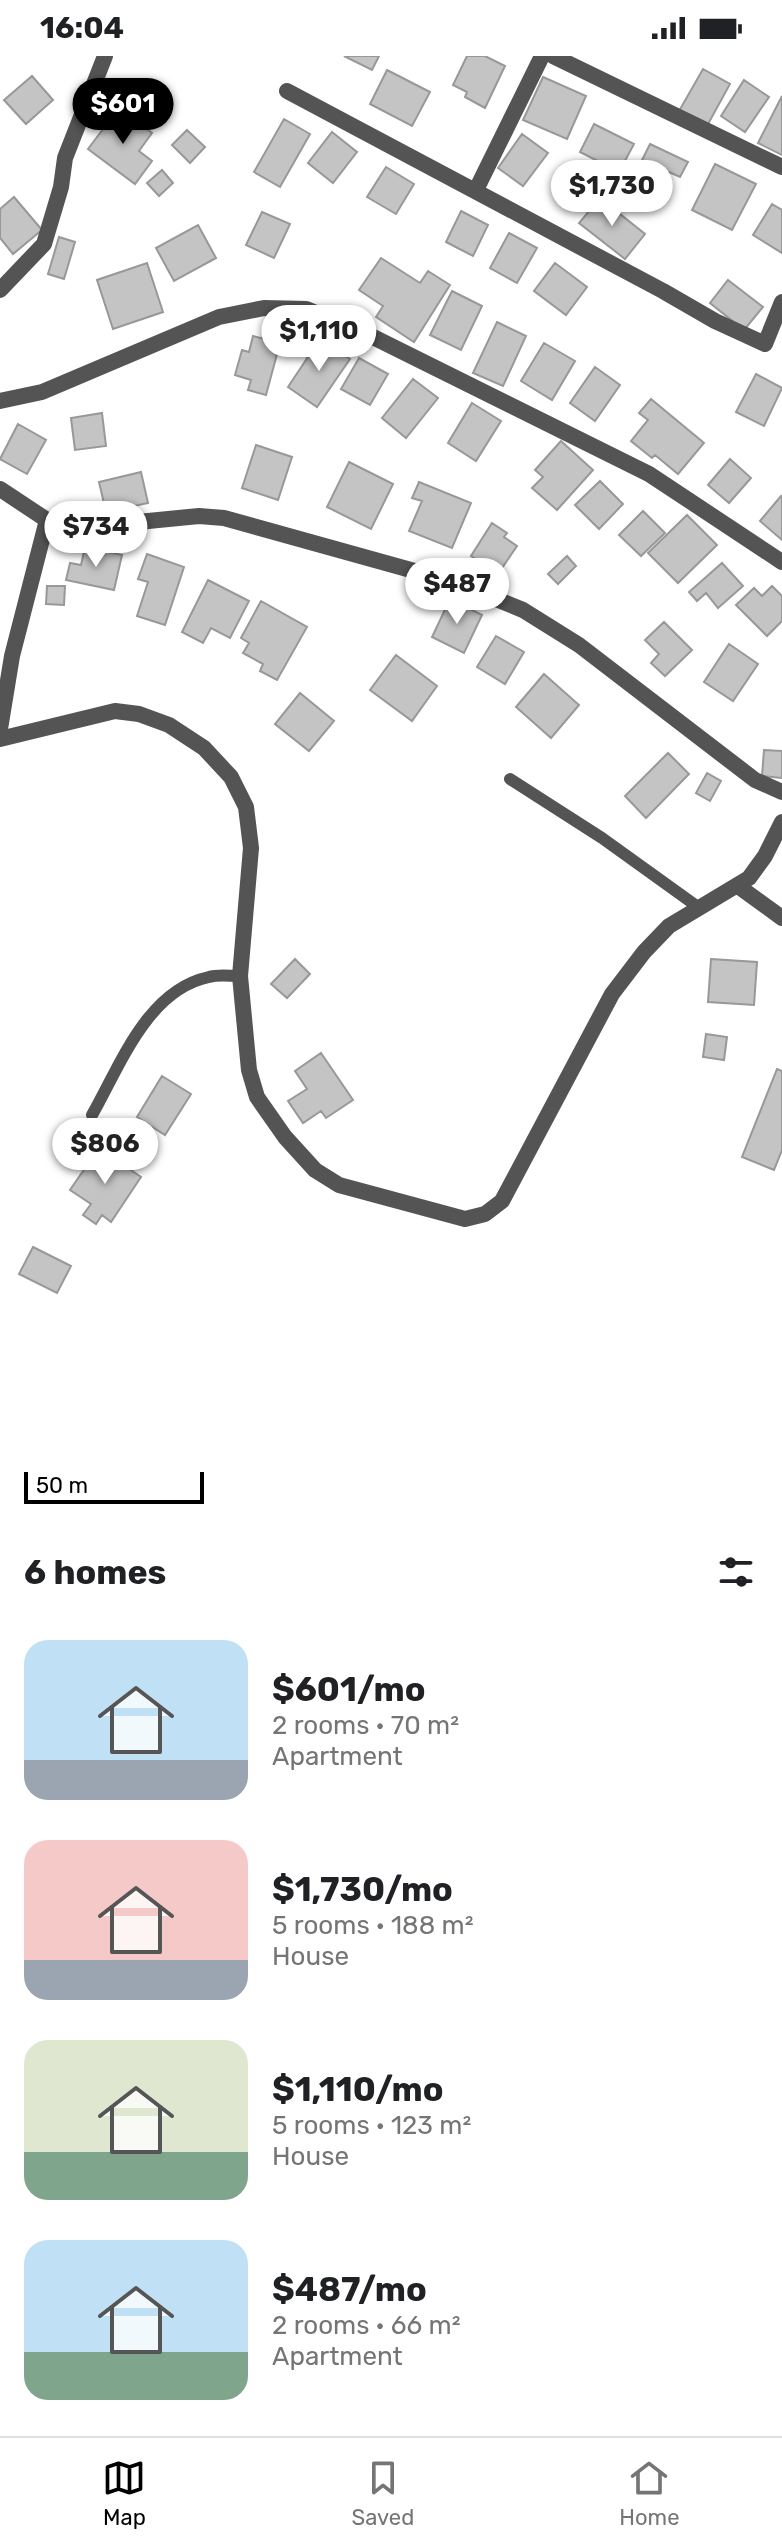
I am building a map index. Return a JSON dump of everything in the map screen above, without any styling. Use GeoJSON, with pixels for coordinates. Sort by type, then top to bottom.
{"type":"FeatureCollection","features":[{"type":"Feature","properties":{"kind":"street"},"geometry":{"type":"LineString","coordinates":[[0,290],[44,244],[61,187],[65,158],[105,56]]}},
{"type":"Feature","properties":{"kind":"street"},"geometry":{"type":"LineString","coordinates":[[476,190],[542,56]]}},
{"type":"Feature","properties":{"kind":"street"},"geometry":{"type":"LineString","coordinates":[[553,56],[782,167]]}},
{"type":"Feature","properties":{"kind":"street"},"geometry":{"type":"LineString","coordinates":[[287,91],[715,321],[765,344],[782,302]]}},
{"type":"Feature","properties":{"kind":"street"},"geometry":{"type":"LineString","coordinates":[[0,401],[42,392],[219,317],[264,308],[306,309],[367,334],[649,474],[782,562]]}},
{"type":"Feature","properties":{"kind":"street"},"geometry":{"type":"LineString","coordinates":[[0,489],[47,520],[77,528],[199,516],[224,518],[454,582],[523,610],[579,645],[755,780],[782,792]]}},
{"type":"Feature","properties":{"kind":"street"},"geometry":{"type":"LineString","coordinates":[[0,729],[12,656],[47,520]]}},
{"type":"Feature","properties":{"kind":"street"},"geometry":{"type":"LineString","coordinates":[[0,739],[115,711],[139,714],[169,725],[204,748],[231,777],[246,807],[251,848],[240,976],[249,1070],[257,1097],[315,1170],[339,1185],[465,1219],[485,1214],[502,1201],[612,994],[661,935],[698,907],[749,878],[765,856],[782,822]]}},
{"type":"Feature","properties":{"kind":"street"},"geometry":{"type":"LineString","coordinates":[[738,886],[782,918]]}},
{"type":"Feature","properties":{"kind":"lane"},"geometry":{"type":"LineString","coordinates":[[510,779],[602,838],[698,907]]}},
{"type":"Feature","properties":{"kind":"lane"},"geometry":{"type":"LineString","coordinates":[[92,1115],[153,1011],[178,989],[209,977],[240,976]]}},
{"type":"Feature","properties":{"kind":"building"},"geometry":{"type":"Polygon","coordinates":[[[344,56],[379,56],[372,70],[344,56]]]}},
{"type":"Feature","properties":{"kind":"building"},"geometry":{"type":"Polygon","coordinates":[[[467,56],[485,56],[505,66],[485,108],[465,97],[467,92],[453,85],[467,56]]]}},
{"type":"Feature","properties":{"kind":"building"},"geometry":{"type":"Polygon","coordinates":[[[703,69],[730,84],[707,126],[679,111],[703,69]]]}},
{"type":"Feature","properties":{"kind":"building"},"geometry":{"type":"Polygon","coordinates":[[[387,70],[430,92],[412,126],[370,104],[387,70]]]}},
{"type":"Feature","properties":{"kind":"building"},"geometry":{"type":"Polygon","coordinates":[[[32,76],[53,100],[26,124],[4,100],[32,76]]]}},
{"type":"Feature","properties":{"kind":"building"},"geometry":{"type":"Polygon","coordinates":[[[543,77],[586,96],[567,139],[523,120],[543,77]]]}},
{"type":"Feature","properties":{"kind":"building"},"geometry":{"type":"Polygon","coordinates":[[[744,80],[769,97],[745,132],[721,116],[744,80]]]}},
{"type":"Feature","properties":{"kind":"building"},"geometry":{"type":"Polygon","coordinates":[[[782,96],[782,155],[758,143],[782,96]]]}},
{"type":"Feature","properties":{"kind":"building"},"geometry":{"type":"Polygon","coordinates":[[[119,108],[152,133],[139,151],[152,161],[135,184],[88,149],[119,108]]]}},
{"type":"Feature","properties":{"kind":"building"},"geometry":{"type":"Polygon","coordinates":[[[284,119],[310,134],[280,187],[254,172],[284,119]]]}},
{"type":"Feature","properties":{"kind":"building"},"geometry":{"type":"Polygon","coordinates":[[[594,124],[634,144],[619,172],[580,152],[594,124]]]}},
{"type":"Feature","properties":{"kind":"building"},"geometry":{"type":"Polygon","coordinates":[[[187,130],[205,147],[190,163],[172,145],[187,130]]]}},
{"type":"Feature","properties":{"kind":"building"},"geometry":{"type":"Polygon","coordinates":[[[332,132],[357,152],[333,183],[308,163],[332,132]]]}},
{"type":"Feature","properties":{"kind":"building"},"geometry":{"type":"Polygon","coordinates":[[[522,134],[548,153],[523,186],[498,168],[522,134]]]}},
{"type":"Feature","properties":{"kind":"building"},"geometry":{"type":"Polygon","coordinates":[[[650,144],[688,162],[680,177],[669,172],[663,185],[636,172],[650,144]]]}},
{"type":"Feature","properties":{"kind":"building"},"geometry":{"type":"Polygon","coordinates":[[[715,164],[756,184],[732,230],[692,210],[715,164]]]}},
{"type":"Feature","properties":{"kind":"building"},"geometry":{"type":"Polygon","coordinates":[[[386,167],[414,184],[396,214],[367,197],[386,167]]]}},
{"type":"Feature","properties":{"kind":"building"},"geometry":{"type":"Polygon","coordinates":[[[162,170],[173,183],[159,196],[147,183],[162,170]]]}},
{"type":"Feature","properties":{"kind":"building"},"geometry":{"type":"Polygon","coordinates":[[[14,197],[42,230],[13,254],[0,238],[0,209],[14,197]]]}},
{"type":"Feature","properties":{"kind":"building"},"geometry":{"type":"Polygon","coordinates":[[[600,198],[645,234],[625,259],[579,223],[600,198]]]}},
{"type":"Feature","properties":{"kind":"building"},"geometry":{"type":"Polygon","coordinates":[[[772,204],[782,210],[782,253],[753,235],[772,204]]]}},
{"type":"Feature","properties":{"kind":"building"},"geometry":{"type":"Polygon","coordinates":[[[461,211],[488,225],[473,256],[446,242],[461,211]]]}},
{"type":"Feature","properties":{"kind":"building"},"geometry":{"type":"Polygon","coordinates":[[[262,212],[290,224],[274,258],[246,245],[262,212]]]}},
{"type":"Feature","properties":{"kind":"building"},"geometry":{"type":"Polygon","coordinates":[[[198,225],[216,258],[174,281],[156,248],[198,225]]]}},
{"type":"Feature","properties":{"kind":"building"},"geometry":{"type":"Polygon","coordinates":[[[509,233],[537,248],[517,283],[490,268],[509,233]]]}},
{"type":"Feature","properties":{"kind":"building"},"geometry":{"type":"Polygon","coordinates":[[[59,237],[75,242],[64,279],[48,274],[59,237]]]}},
{"type":"Feature","properties":{"kind":"building"},"geometry":{"type":"Polygon","coordinates":[[[381,258],[420,283],[428,271],[450,285],[414,342],[376,317],[383,306],[359,290],[381,258]]]}},
{"type":"Feature","properties":{"kind":"building"},"geometry":{"type":"Polygon","coordinates":[[[147,263],[163,312],[113,329],[97,280],[147,263]]]}},
{"type":"Feature","properties":{"kind":"building"},"geometry":{"type":"Polygon","coordinates":[[[555,263],[587,287],[566,315],[534,291],[555,263]]]}},
{"type":"Feature","properties":{"kind":"building"},"geometry":{"type":"Polygon","coordinates":[[[728,280],[763,307],[744,330],[710,303],[728,280]]]}},
{"type":"Feature","properties":{"kind":"building"},"geometry":{"type":"Polygon","coordinates":[[[452,291],[482,306],[461,350],[430,335],[452,291]]]}},
{"type":"Feature","properties":{"kind":"building"},"geometry":{"type":"Polygon","coordinates":[[[497,322],[526,336],[503,386],[473,373],[497,322]]]}},
{"type":"Feature","properties":{"kind":"building"},"geometry":{"type":"Polygon","coordinates":[[[253,336],[280,343],[266,395],[248,390],[251,380],[235,375],[242,350],[249,352],[253,336]]]}},
{"type":"Feature","properties":{"kind":"building"},"geometry":{"type":"Polygon","coordinates":[[[320,339],[350,359],[317,407],[288,387],[320,339]]]}},
{"type":"Feature","properties":{"kind":"building"},"geometry":{"type":"Polygon","coordinates":[[[544,343],[575,361],[552,400],[521,381],[544,343]]]}},
{"type":"Feature","properties":{"kind":"building"},"geometry":{"type":"Polygon","coordinates":[[[359,358],[388,374],[370,405],[341,389],[359,358]]]}},
{"type":"Feature","properties":{"kind":"building"},"geometry":{"type":"Polygon","coordinates":[[[595,367],[620,385],[595,421],[570,403],[595,367]]]}},
{"type":"Feature","properties":{"kind":"building"},"geometry":{"type":"Polygon","coordinates":[[[756,374],[782,388],[764,426],[736,412],[756,374]]]}},
{"type":"Feature","properties":{"kind":"building"},"geometry":{"type":"Polygon","coordinates":[[[413,379],[438,398],[406,438],[382,418],[413,379]]]}},
{"type":"Feature","properties":{"kind":"building"},"geometry":{"type":"Polygon","coordinates":[[[651,399],[704,443],[678,474],[631,441],[648,420],[639,413],[651,399]]]}},
{"type":"Feature","properties":{"kind":"building"},"geometry":{"type":"Polygon","coordinates":[[[472,403],[501,421],[476,461],[448,443],[472,403]]]}},
{"type":"Feature","properties":{"kind":"building"},"geometry":{"type":"Polygon","coordinates":[[[102,413],[106,446],[75,450],[71,418],[102,413]]]}},
{"type":"Feature","properties":{"kind":"building"},"geometry":{"type":"Polygon","coordinates":[[[18,424],[46,440],[27,474],[0,459],[18,424]]]}},
{"type":"Feature","properties":{"kind":"building"},"geometry":{"type":"Polygon","coordinates":[[[561,441],[593,470],[557,510],[532,488],[543,477],[535,470],[561,441]]]}},
{"type":"Feature","properties":{"kind":"building"},"geometry":{"type":"Polygon","coordinates":[[[256,445],[292,457],[278,500],[242,488],[256,445]]]}},
{"type":"Feature","properties":{"kind":"building"},"geometry":{"type":"Polygon","coordinates":[[[730,459],[751,478],[729,503],[708,485],[730,459]]]}},
{"type":"Feature","properties":{"kind":"building"},"geometry":{"type":"Polygon","coordinates":[[[349,462],[393,484],[371,529],[327,507],[349,462]]]}},
{"type":"Feature","properties":{"kind":"building"},"geometry":{"type":"Polygon","coordinates":[[[141,472],[148,503],[106,512],[99,482],[141,472]]]}},
{"type":"Feature","properties":{"kind":"building"},"geometry":{"type":"Polygon","coordinates":[[[600,481],[623,504],[599,529],[575,505],[600,481]]]}},
{"type":"Feature","properties":{"kind":"building"},"geometry":{"type":"Polygon","coordinates":[[[419,482],[471,503],[452,548],[409,531],[422,501],[412,498],[419,482]]]}},
{"type":"Feature","properties":{"kind":"building"},"geometry":{"type":"Polygon","coordinates":[[[782,497],[782,540],[760,521],[782,497]]]}},
{"type":"Feature","properties":{"kind":"building"},"geometry":{"type":"Polygon","coordinates":[[[643,511],[665,533],[641,556],[619,535],[643,511]]]}},
{"type":"Feature","properties":{"kind":"building"},"geometry":{"type":"Polygon","coordinates":[[[687,515],[717,545],[678,583],[648,553],[687,515]]]}},
{"type":"Feature","properties":{"kind":"building"},"geometry":{"type":"Polygon","coordinates":[[[492,523],[507,533],[504,537],[517,546],[498,574],[471,556],[492,523]]]}},
{"type":"Feature","properties":{"kind":"building"},"geometry":{"type":"Polygon","coordinates":[[[85,547],[122,555],[114,590],[66,580],[70,563],[81,565],[85,547]]]}},
{"type":"Feature","properties":{"kind":"building"},"geometry":{"type":"Polygon","coordinates":[[[147,554],[184,567],[165,625],[137,616],[148,582],[138,579],[147,554]]]}},
{"type":"Feature","properties":{"kind":"building"},"geometry":{"type":"Polygon","coordinates":[[[567,556],[576,566],[558,584],[548,574],[567,556]]]}},
{"type":"Feature","properties":{"kind":"building"},"geometry":{"type":"Polygon","coordinates":[[[722,563],[743,586],[718,608],[706,593],[697,601],[689,592],[722,563]]]}},
{"type":"Feature","properties":{"kind":"building"},"geometry":{"type":"Polygon","coordinates":[[[208,580],[249,601],[230,638],[211,628],[203,643],[182,632],[208,580]]]}},
{"type":"Feature","properties":{"kind":"building"},"geometry":{"type":"Polygon","coordinates":[[[47,586],[65,586],[64,605],[46,604],[47,586]]]}},
{"type":"Feature","properties":{"kind":"building"},"geometry":{"type":"Polygon","coordinates":[[[772,586],[782,596],[782,621],[767,636],[736,605],[754,588],[762,596],[772,586]]]}},
{"type":"Feature","properties":{"kind":"building"},"geometry":{"type":"Polygon","coordinates":[[[450,599],[482,615],[464,653],[432,637],[450,599]]]}},
{"type":"Feature","properties":{"kind":"building"},"geometry":{"type":"Polygon","coordinates":[[[261,601],[307,627],[277,680],[260,671],[263,664],[243,653],[249,643],[241,638],[261,601]]]}},
{"type":"Feature","properties":{"kind":"building"},"geometry":{"type":"Polygon","coordinates":[[[664,622],[692,650],[665,676],[651,663],[659,654],[645,640],[664,622]]]}},
{"type":"Feature","properties":{"kind":"building"},"geometry":{"type":"Polygon","coordinates":[[[496,636],[524,652],[505,684],[477,667],[496,636]]]}},
{"type":"Feature","properties":{"kind":"building"},"geometry":{"type":"Polygon","coordinates":[[[729,644],[758,664],[733,701],[704,682],[729,644]]]}},
{"type":"Feature","properties":{"kind":"building"},"geometry":{"type":"Polygon","coordinates":[[[396,655],[437,686],[412,721],[370,690],[396,655]]]}},
{"type":"Feature","properties":{"kind":"building"},"geometry":{"type":"Polygon","coordinates":[[[544,674],[579,705],[551,738],[516,707],[544,674]]]}},
{"type":"Feature","properties":{"kind":"building"},"geometry":{"type":"Polygon","coordinates":[[[300,693],[334,721],[309,751],[275,724],[300,693]]]}},
{"type":"Feature","properties":{"kind":"building"},"geometry":{"type":"Polygon","coordinates":[[[764,750],[782,751],[782,778],[762,776],[764,750]]]}},
{"type":"Feature","properties":{"kind":"building"},"geometry":{"type":"Polygon","coordinates":[[[668,753],[689,774],[646,818],[625,796],[668,753]]]}},
{"type":"Feature","properties":{"kind":"building"},"geometry":{"type":"Polygon","coordinates":[[[707,773],[721,781],[710,801],[696,793],[707,773]]]}},
{"type":"Feature","properties":{"kind":"building"},"geometry":{"type":"Polygon","coordinates":[[[295,959],[310,974],[287,998],[271,984],[295,959]]]}},
{"type":"Feature","properties":{"kind":"building"},"geometry":{"type":"Polygon","coordinates":[[[711,959],[757,962],[754,1005],[708,1002],[711,959]]]}},
{"type":"Feature","properties":{"kind":"building"},"geometry":{"type":"Polygon","coordinates":[[[706,1034],[727,1037],[724,1060],[703,1057],[706,1034]]]}},
{"type":"Feature","properties":{"kind":"building"},"geometry":{"type":"Polygon","coordinates":[[[321,1053],[353,1100],[326,1118],[321,1111],[303,1123],[288,1101],[307,1089],[295,1071],[321,1053]]]}},
{"type":"Feature","properties":{"kind":"building"},"geometry":{"type":"Polygon","coordinates":[[[777,1069],[782,1071],[782,1150],[774,1170],[742,1157],[777,1069]]]}},
{"type":"Feature","properties":{"kind":"building"},"geometry":{"type":"Polygon","coordinates":[[[162,1076],[191,1094],[165,1135],[137,1117],[162,1076]]]}},
{"type":"Feature","properties":{"kind":"building"},"geometry":{"type":"Polygon","coordinates":[[[99,1148],[141,1177],[111,1222],[102,1215],[96,1224],[83,1215],[91,1204],[70,1190],[99,1148]]]}},
{"type":"Feature","properties":{"kind":"building"},"geometry":{"type":"Polygon","coordinates":[[[33,1247],[71,1266],[57,1293],[19,1274],[33,1247]]]}}]}
